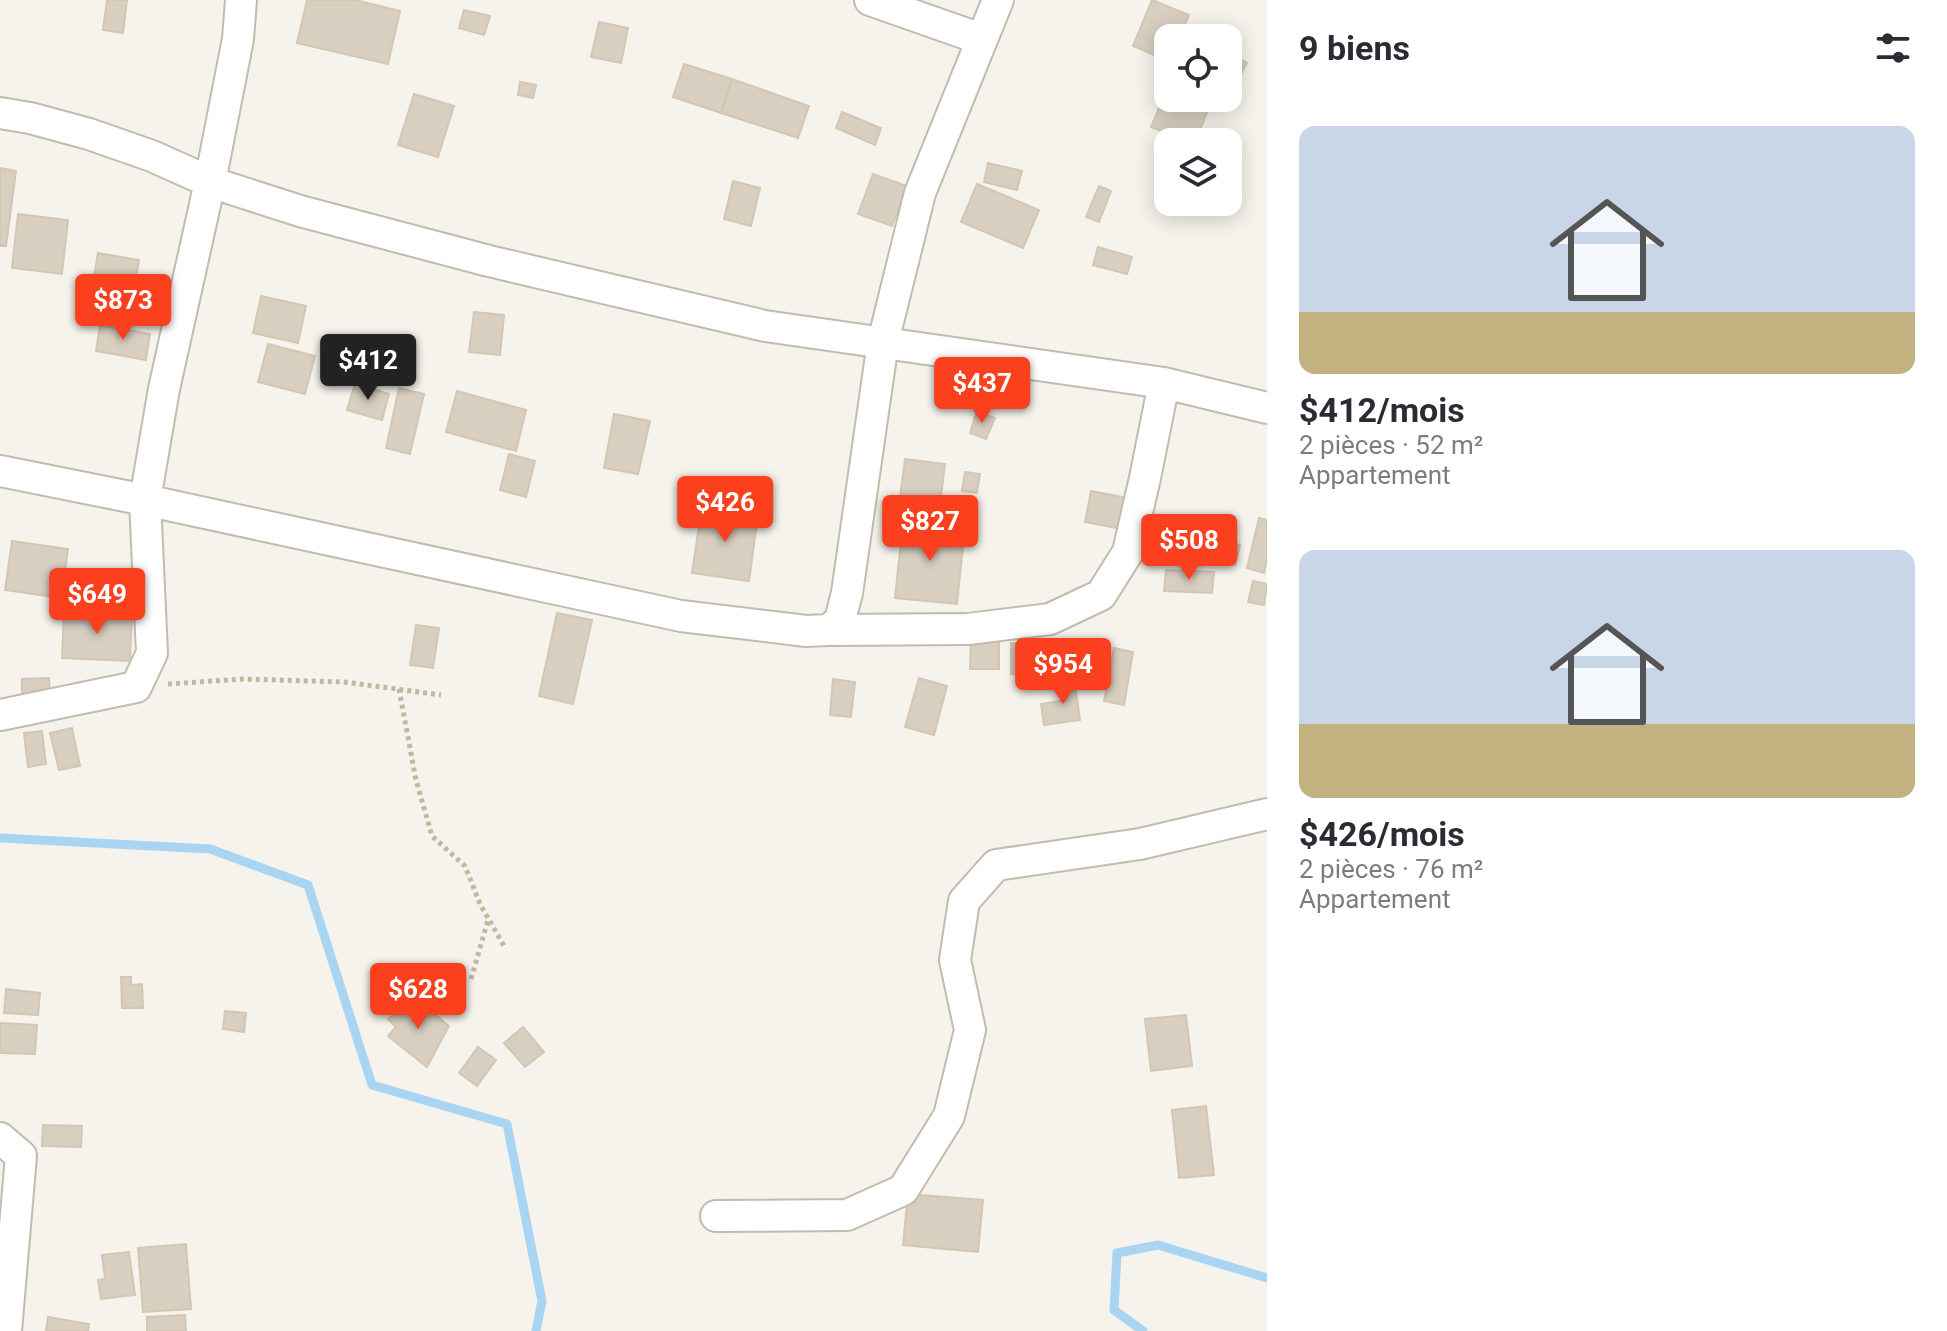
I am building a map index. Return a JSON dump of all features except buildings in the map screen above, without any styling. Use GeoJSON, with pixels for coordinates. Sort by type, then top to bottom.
{"type":"FeatureCollection","features":[{"type":"Feature","properties":{"kind":"street"},"geometry":{"type":"LineString","coordinates":[[0,715],[136,687],[152,653],[145,500],[164,389],[238,39],[241,0]]}},
{"type":"Feature","properties":{"kind":"street"},"geometry":{"type":"LineString","coordinates":[[870,0],[981,39]]}},
{"type":"Feature","properties":{"kind":"street"},"geometry":{"type":"LineString","coordinates":[[829,630],[840,620],[847,593],[883,342],[920,193],[998,0]]}},
{"type":"Feature","properties":{"kind":"street"},"geometry":{"type":"LineString","coordinates":[[0,113],[89,134],[152,156],[210,182],[300,211],[489,261],[765,326],[1164,383],[1267,408]]}},
{"type":"Feature","properties":{"kind":"street"},"geometry":{"type":"LineString","coordinates":[[0,471],[681,616],[806,631],[968,629],[1050,619],[1101,595],[1128,552],[1164,383]]}},
{"type":"Feature","properties":{"kind":"street"},"geometry":{"type":"LineString","coordinates":[[716,1216],[847,1215],[903,1190],[949,1116],[970,1030],[955,960],[964,901],[996,865],[1140,844],[1267,814]]}},
{"type":"Feature","properties":{"kind":"street"},"geometry":{"type":"LineString","coordinates":[[0,1138],[21,1156],[6,1331]]}},
{"type":"Feature","properties":{"kind":"path"},"geometry":{"type":"LineString","coordinates":[[136,687],[243,679],[344,682],[441,695]]}},
{"type":"Feature","properties":{"kind":"path"},"geometry":{"type":"LineString","coordinates":[[399,689],[416,780],[432,836],[465,866],[480,904],[504,946]]}},
{"type":"Feature","properties":{"kind":"path"},"geometry":{"type":"LineString","coordinates":[[471,979],[489,919]]}},
{"type":"Feature","properties":{"kind":"waterway"},"geometry":{"type":"LineString","coordinates":[[0,838],[210,849],[308,885],[372,1085],[507,1124],[542,1301],[536,1331]]}},
{"type":"Feature","properties":{"kind":"waterway"},"geometry":{"type":"LineString","coordinates":[[1143,1331],[1114,1310],[1117,1253],[1158,1245],[1267,1278]]}}]}
